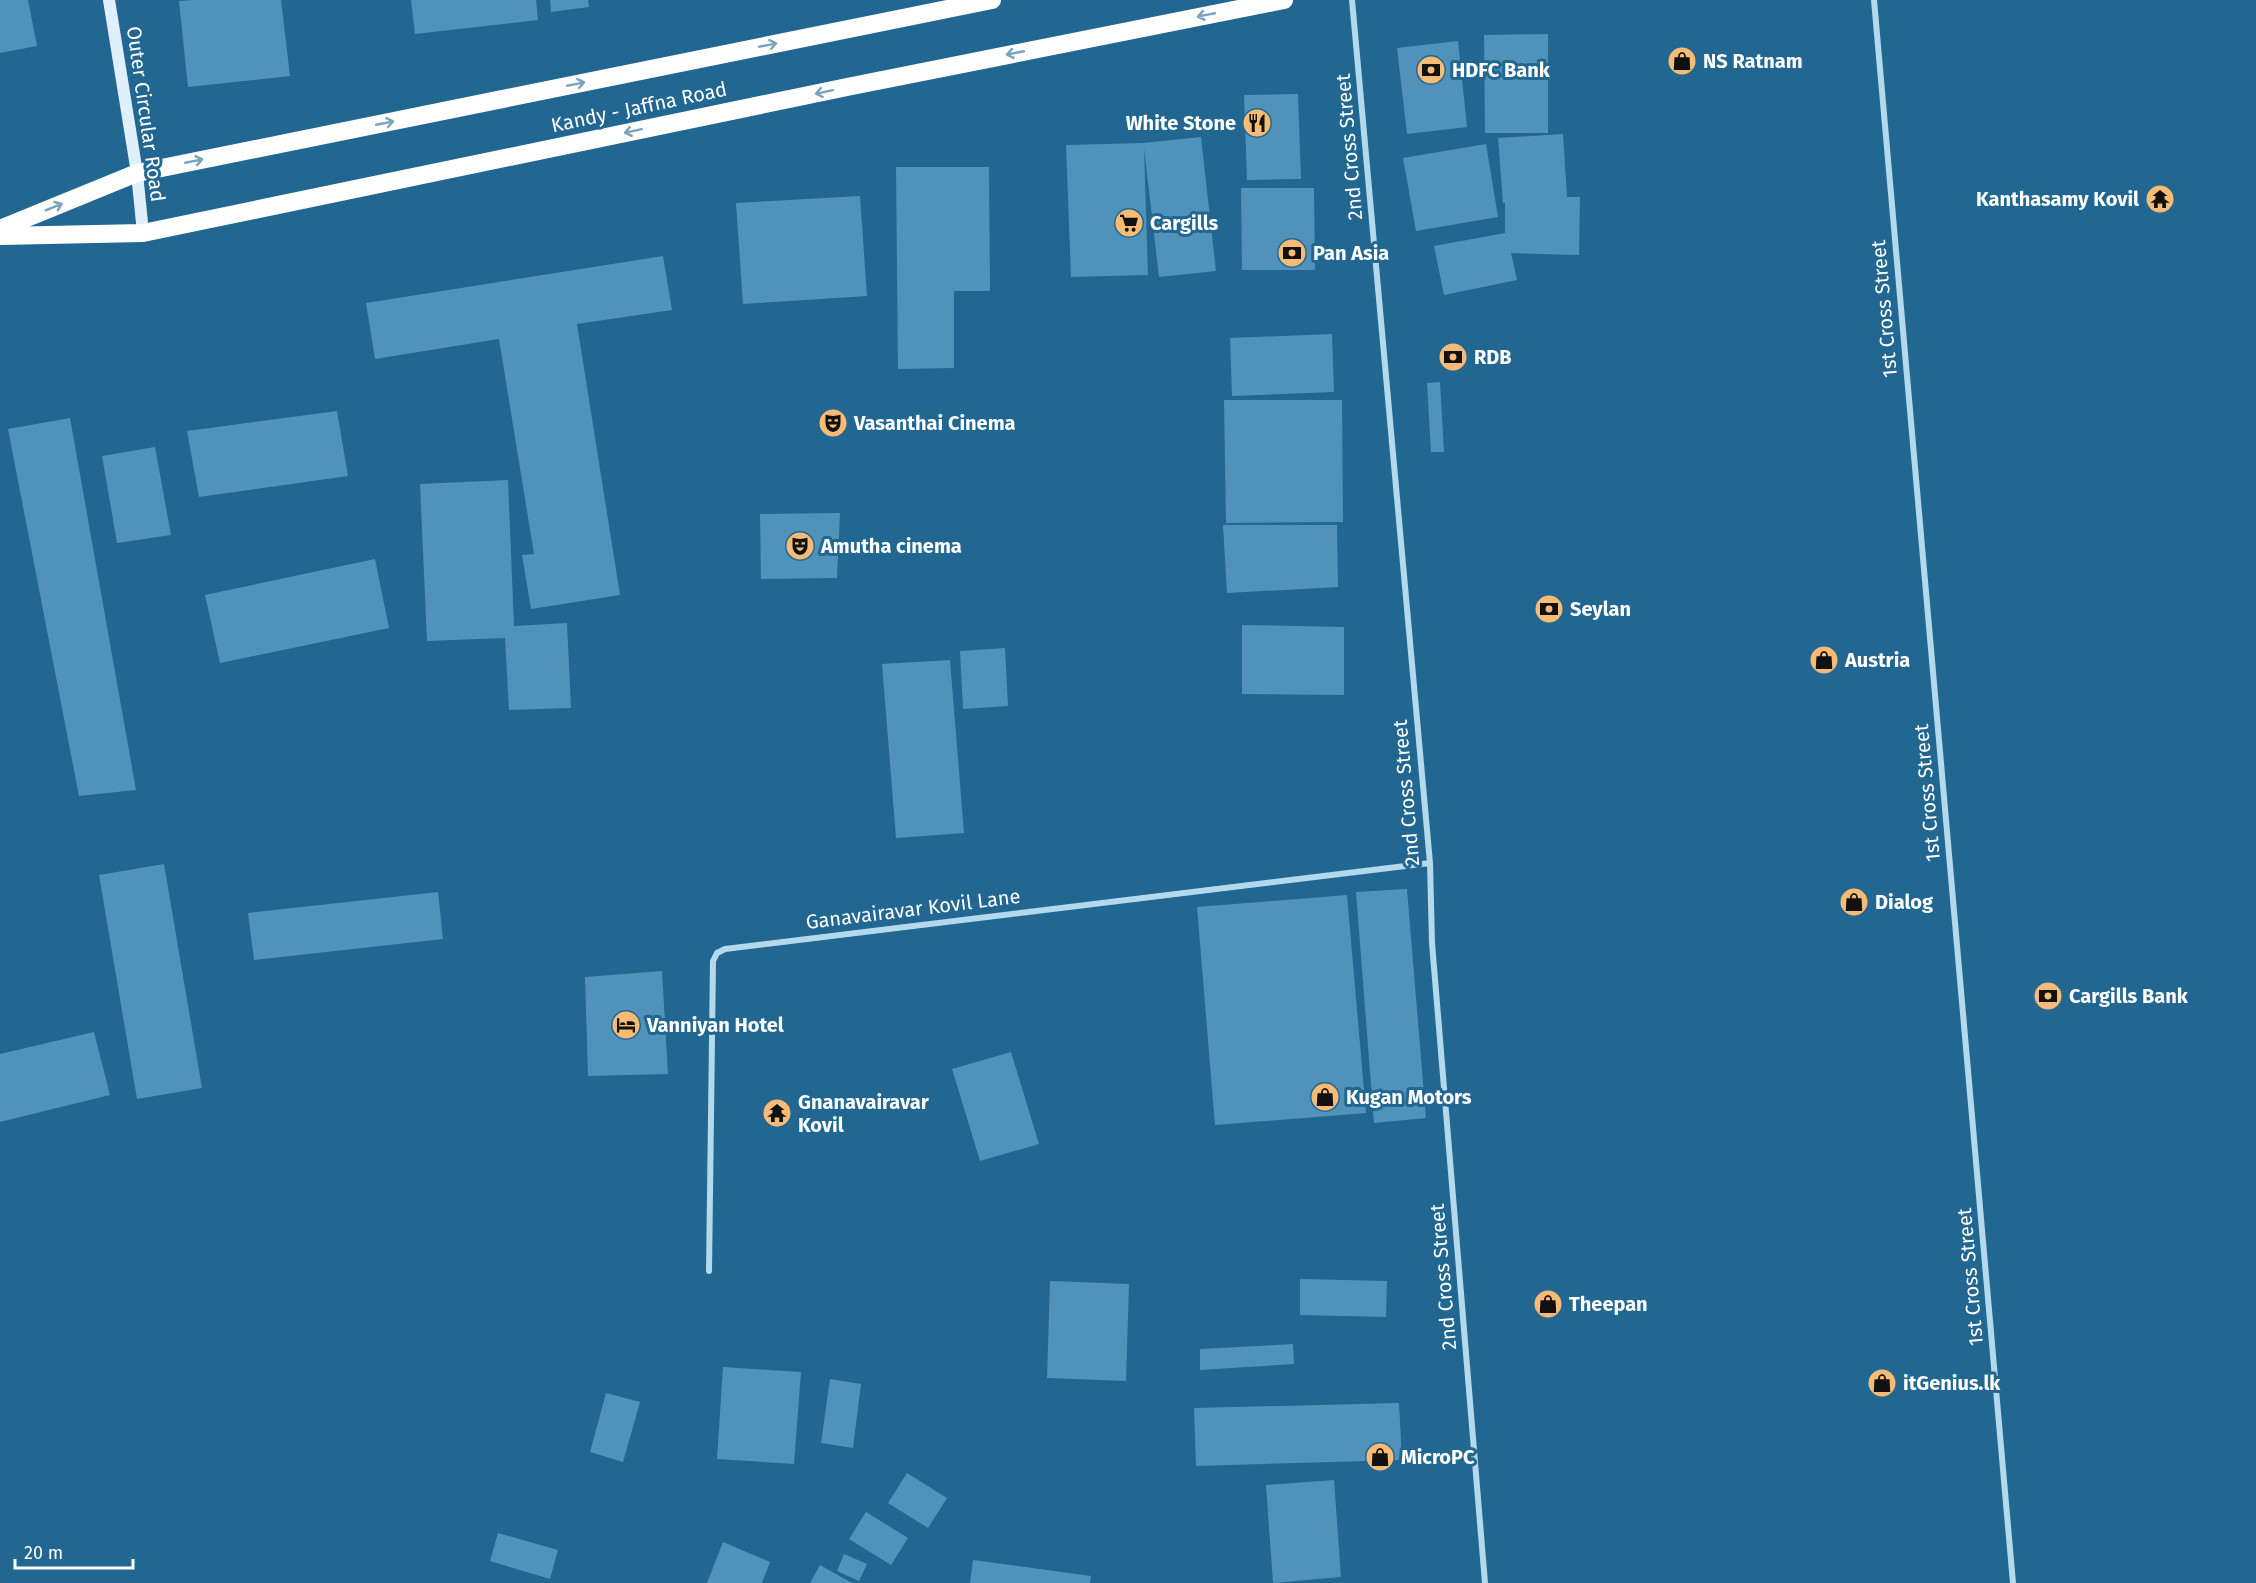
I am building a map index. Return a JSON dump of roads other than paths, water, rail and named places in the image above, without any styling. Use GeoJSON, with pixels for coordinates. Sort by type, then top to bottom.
{"type":"FeatureCollection","features":[{"type":"Feature","properties":{"kind":"highway","name":"Kandy - Jaffna Road"},"geometry":{"type":"LineString","coordinates":[[0,229],[137,173],[992,0]]}},
{"type":"Feature","properties":{"kind":"highway","name":"Kandy - Jaffna Road"},"geometry":{"type":"LineString","coordinates":[[0,236],[143,233],[852,86],[1284,0]]}},
{"type":"Feature","properties":{"kind":"street","name":"Outer Circular Road"},"geometry":{"type":"LineString","coordinates":[[109,0],[137,173],[143,233]]}},
{"type":"Feature","properties":{"kind":"street","name":"2nd Cross Street"},"geometry":{"type":"LineString","coordinates":[[1352,0],[1430,863],[1432,943],[1485,1583]]}},
{"type":"Feature","properties":{"kind":"street","name":"1st Cross Street"},"geometry":{"type":"LineString","coordinates":[[1874,0],[2013,1583]]}},
{"type":"Feature","properties":{"kind":"street","name":"Ganavairavar Kovil Lane"},"geometry":{"type":"LineString","coordinates":[[710,1271],[713,961],[717,953],[725,949],[1430,863]]}},
{"type":"Feature","properties":{"kind":"place","name":"NS Ratnam"},"geometry":{"type":"Point","coordinates":[1682,61]}},
{"type":"Feature","properties":{"kind":"place","name":"HDFC Bank"},"geometry":{"type":"Point","coordinates":[1431,70]}},
{"type":"Feature","properties":{"kind":"place","name":"White Stone"},"geometry":{"type":"Point","coordinates":[1257,123]}},
{"type":"Feature","properties":{"kind":"place","name":"Kanthasamy Kovil"},"geometry":{"type":"Point","coordinates":[2160,199]}},
{"type":"Feature","properties":{"kind":"place","name":"Cargills"},"geometry":{"type":"Point","coordinates":[1129,223]}},
{"type":"Feature","properties":{"kind":"place","name":"Pan Asia"},"geometry":{"type":"Point","coordinates":[1292,253]}},
{"type":"Feature","properties":{"kind":"place","name":"RDB"},"geometry":{"type":"Point","coordinates":[1453,357]}},
{"type":"Feature","properties":{"kind":"place","name":"Vasanthai Cinema"},"geometry":{"type":"Point","coordinates":[833,423]}},
{"type":"Feature","properties":{"kind":"place","name":"Amutha cinema"},"geometry":{"type":"Point","coordinates":[800,546]}},
{"type":"Feature","properties":{"kind":"place","name":"Seylan"},"geometry":{"type":"Point","coordinates":[1549,609]}},
{"type":"Feature","properties":{"kind":"place","name":"Austria"},"geometry":{"type":"Point","coordinates":[1824,660]}},
{"type":"Feature","properties":{"kind":"place","name":"Dialog"},"geometry":{"type":"Point","coordinates":[1854,902]}},
{"type":"Feature","properties":{"kind":"place","name":"Cargills Bank"},"geometry":{"type":"Point","coordinates":[2048,996]}},
{"type":"Feature","properties":{"kind":"place","name":"Vanniyan Hotel"},"geometry":{"type":"Point","coordinates":[626,1025]}},
{"type":"Feature","properties":{"kind":"place","name":"Kugan Motors"},"geometry":{"type":"Point","coordinates":[1325,1097]}},
{"type":"Feature","properties":{"kind":"place","name":"Gnanavairavar Kovil"},"geometry":{"type":"Point","coordinates":[777,1113]}},
{"type":"Feature","properties":{"kind":"place","name":"Theepan"},"geometry":{"type":"Point","coordinates":[1548,1304]}},
{"type":"Feature","properties":{"kind":"place","name":"itGenius.lk"},"geometry":{"type":"Point","coordinates":[1882,1383]}},
{"type":"Feature","properties":{"kind":"place","name":"MicroPC"},"geometry":{"type":"Point","coordinates":[1380,1457]}}]}
